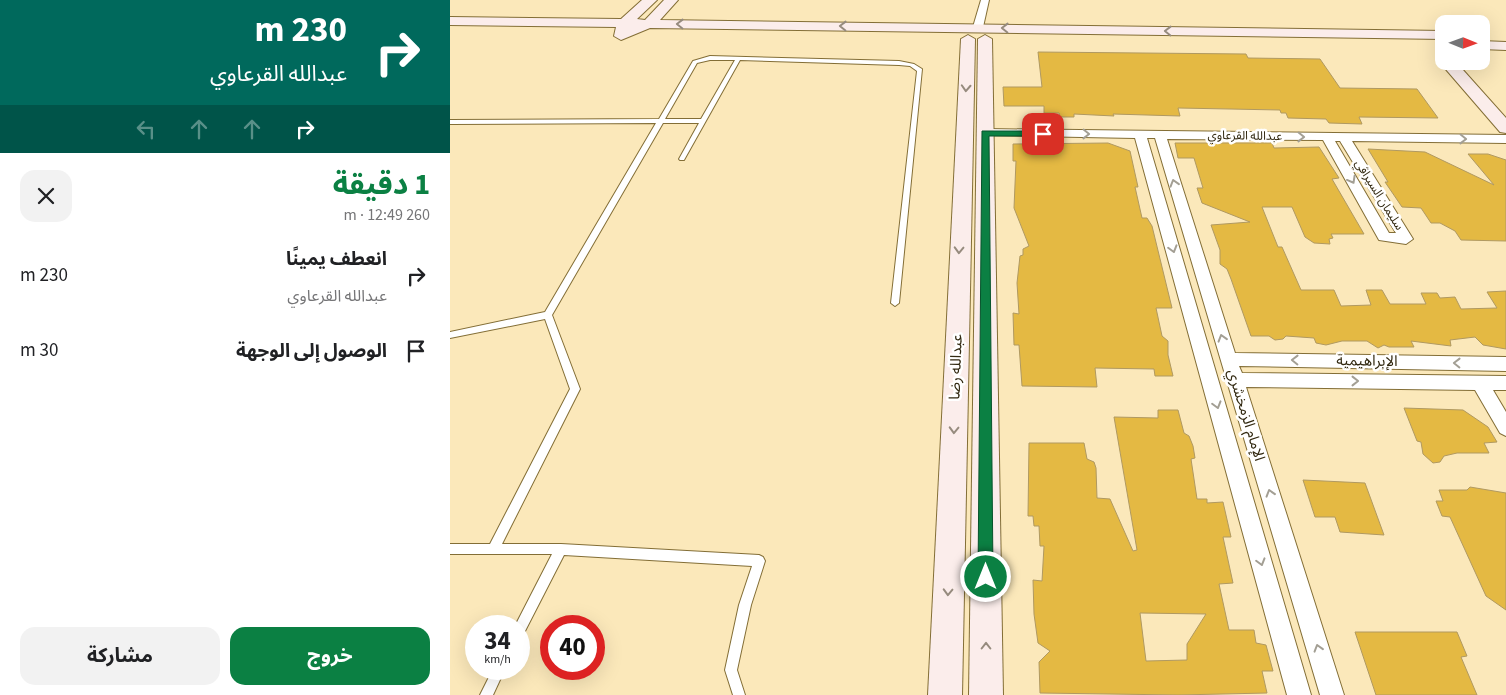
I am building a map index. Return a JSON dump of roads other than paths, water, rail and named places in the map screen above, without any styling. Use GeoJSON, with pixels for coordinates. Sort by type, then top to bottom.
{"type":"FeatureCollection","features":[{"type":"Feature","properties":{"kind":"main road"},"geometry":{"type":"LineString","coordinates":[[623,30],[650,0]]}},
{"type":"Feature","properties":{"kind":"main road"},"geometry":{"type":"LineString","coordinates":[[649,23],[671,0]]}},
{"type":"Feature","properties":{"kind":"main road"},"geometry":{"type":"LineString","coordinates":[[450,21],[623,30],[1379,39],[1435,42]]}},
{"type":"Feature","properties":{"kind":"main road"},"geometry":{"type":"LineString","coordinates":[[459,36],[623,30],[649,23],[977,35]]}},
{"type":"Feature","properties":{"kind":"main road","name":"عبدالله رضا"},"geometry":{"type":"LineString","coordinates":[[977,35],[986,695]]}},
{"type":"Feature","properties":{"kind":"main road","name":"عبدالله رضا"},"geometry":{"type":"LineString","coordinates":[[945,695],[979,137],[977,35]]}},
{"type":"Feature","properties":{"kind":"main road"},"geometry":{"type":"LineString","coordinates":[[1490,36],[1506,36]]}},
{"type":"Feature","properties":{"kind":"main road"},"geometry":{"type":"LineString","coordinates":[[1490,46],[1506,46]]}},
{"type":"Feature","properties":{"kind":"main road"},"geometry":{"type":"LineString","coordinates":[[1454,70],[1506,128]]}},
{"type":"Feature","properties":{"kind":"main road"},"geometry":{"type":"LineString","coordinates":[[1472,70],[1500,97]]}},
{"type":"Feature","properties":{"kind":"street"},"geometry":{"type":"LineString","coordinates":[[977,35],[985,0]]}},
{"type":"Feature","properties":{"kind":"street","name":"عبدالله القرعاوي"},"geometry":{"type":"LineString","coordinates":[[979,137],[1506,128]]}},
{"type":"Feature","properties":{"kind":"street","name":"الإمام الزمخشري"},"geometry":{"type":"LineString","coordinates":[[1140,135],[1299,695]]}},
{"type":"Feature","properties":{"kind":"street","name":"عبدالله القرعاوي"},"geometry":{"type":"LineString","coordinates":[[979,137],[1160,135],[1506,139]]}},
{"type":"Feature","properties":{"kind":"street","name":"الإمام الزمخشري"},"geometry":{"type":"LineString","coordinates":[[1160,135],[1332,695]]}},
{"type":"Feature","properties":{"kind":"street","name":"سليمان السيراقي"},"geometry":{"type":"LineString","coordinates":[[1328,138],[1384,237],[1406,239],[1344,138]]}},
{"type":"Feature","properties":{"kind":"street","name":"الإبراهيمية"},"geometry":{"type":"LineString","coordinates":[[1229,359],[1506,364]]}},
{"type":"Feature","properties":{"kind":"street","name":"الإبراهيمية"},"geometry":{"type":"LineString","coordinates":[[1236,380],[1479,382],[1504,386]]}},
{"type":"Feature","properties":{"kind":"street"},"geometry":{"type":"LineString","coordinates":[[1479,382],[1506,428]]}},
{"type":"Feature","properties":{"kind":"lane"},"geometry":{"type":"LineString","coordinates":[[450,335],[548,315],[695,62],[710,58],[900,62],[912,65],[920,70],[895,303]]}},
{"type":"Feature","properties":{"kind":"lane"},"geometry":{"type":"LineString","coordinates":[[682,159],[740,58]]}},
{"type":"Feature","properties":{"kind":"lane"},"geometry":{"type":"LineString","coordinates":[[450,122],[704,121]]}},
{"type":"Feature","properties":{"kind":"lane"},"geometry":{"type":"LineString","coordinates":[[493,549],[576,388],[548,315]]}},
{"type":"Feature","properties":{"kind":"lane"},"geometry":{"type":"LineString","coordinates":[[527,615],[561,548]]}},
{"type":"Feature","properties":{"kind":"lane"},"geometry":{"type":"LineString","coordinates":[[450,549],[561,548],[759,561],[744,605],[731,670],[739,695]]}},
{"type":"Feature","properties":{"kind":"lane"},"geometry":{"type":"LineString","coordinates":[[486,695],[494,680]]}}]}
